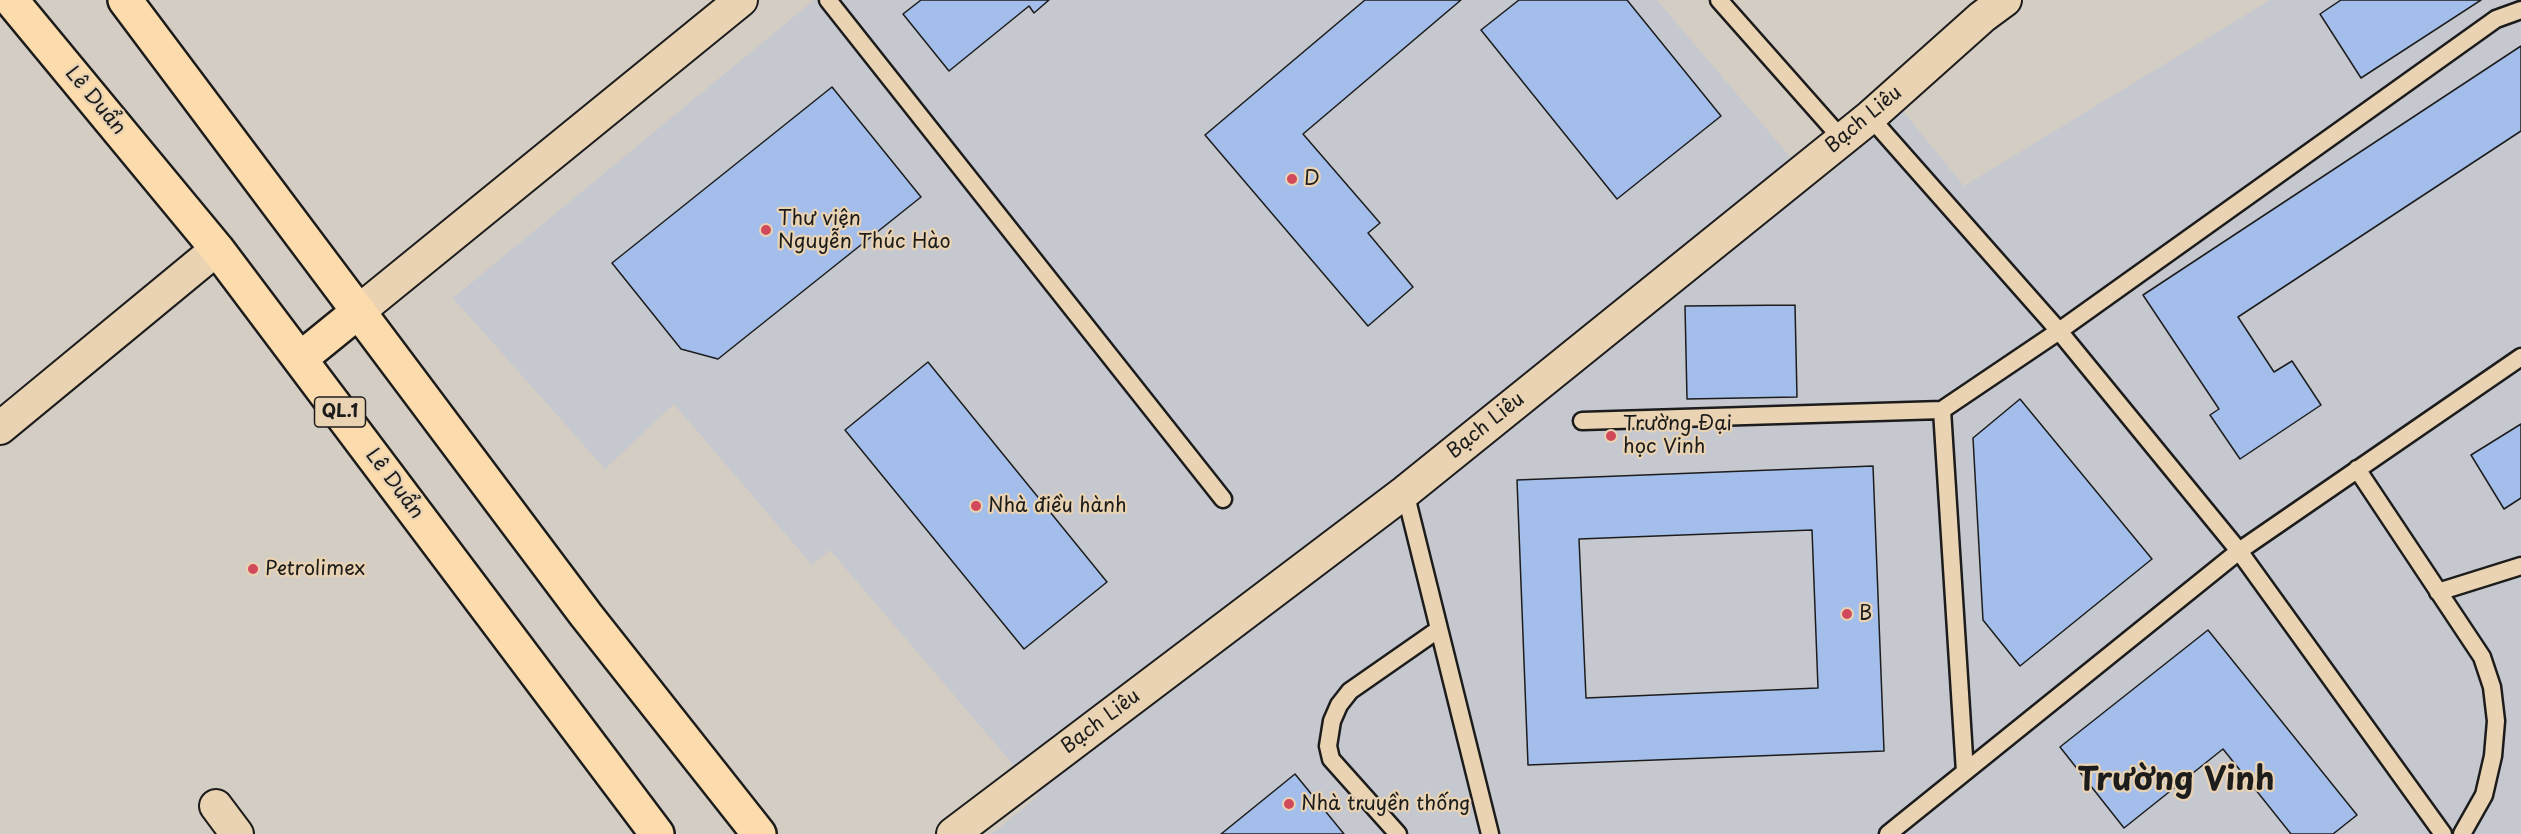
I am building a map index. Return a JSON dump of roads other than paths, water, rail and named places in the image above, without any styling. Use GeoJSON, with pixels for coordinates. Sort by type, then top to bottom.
{"type":"FeatureCollection","features":[{"type":"Feature","properties":{"kind":"main road","name":"Lê Duẩn"},"geometry":{"type":"LineString","coordinates":[[11,0],[217,249],[657,834]]}},
{"type":"Feature","properties":{"kind":"main road"},"geometry":{"type":"LineString","coordinates":[[125,0],[586,615],[759,834]]}},
{"type":"Feature","properties":{"kind":"main road"},"geometry":{"type":"LineString","coordinates":[[300,359],[359,311]]}},
{"type":"Feature","properties":{"kind":"street"},"geometry":{"type":"LineString","coordinates":[[359,311],[741,0]]}},
{"type":"Feature","properties":{"kind":"street","name":"Bạch Liêu"},"geometry":{"type":"LineString","coordinates":[[953,834],[1405,492],[1870,117],[1984,6]]}},
{"type":"Feature","properties":{"kind":"street"},"geometry":{"type":"LineString","coordinates":[[0,428],[217,249]]}},
{"type":"Feature","properties":{"kind":"street"},"geometry":{"type":"LineString","coordinates":[[216,806],[237,834]]}},
{"type":"Feature","properties":{"kind":"lane"},"geometry":{"type":"LineString","coordinates":[[828,0],[1223,499]]}},
{"type":"Feature","properties":{"kind":"lane"},"geometry":{"type":"LineString","coordinates":[[1719,0],[1842,139]]}},
{"type":"Feature","properties":{"kind":"lane"},"geometry":{"type":"LineString","coordinates":[[1582,421],[1942,410],[2059,331],[2496,19],[2521,10]]}},
{"type":"Feature","properties":{"kind":"lane"},"geometry":{"type":"LineString","coordinates":[[1870,117],[2059,331],[2239,551],[2443,834]]}},
{"type":"Feature","properties":{"kind":"lane"},"geometry":{"type":"LineString","coordinates":[[1888,834],[2239,551],[2521,357]]}},
{"type":"Feature","properties":{"kind":"lane"},"geometry":{"type":"LineString","coordinates":[[1942,410],[1965,772]]}},
{"type":"Feature","properties":{"kind":"lane"},"geometry":{"type":"LineString","coordinates":[[2357,469],[2482,657],[2492,687],[2496,721],[2493,756],[2484,795],[2462,834]]}},
{"type":"Feature","properties":{"kind":"lane"},"geometry":{"type":"LineString","coordinates":[[1405,492],[1490,834]]}},
{"type":"Feature","properties":{"kind":"lane"},"geometry":{"type":"LineString","coordinates":[[2438,592],[2521,566]]}},
{"type":"Feature","properties":{"kind":"lane"},"geometry":{"type":"LineString","coordinates":[[1398,834],[1331,759],[1328,746],[1332,721],[1350,691],[1439,629]]}},
{"type":"Feature","properties":{"kind":"place","name":"D"},"geometry":{"type":"Point","coordinates":[1292,179]}},
{"type":"Feature","properties":{"kind":"place","name":"Thư viện Nguyễn Thúc Hào"},"geometry":{"type":"Point","coordinates":[766,230]}},
{"type":"Feature","properties":{"kind":"place","name":"Trường Đại học Vinh"},"geometry":{"type":"Point","coordinates":[1611,436]}},
{"type":"Feature","properties":{"kind":"place","name":"Nhà điều hành"},"geometry":{"type":"Point","coordinates":[976,506]}},
{"type":"Feature","properties":{"kind":"place","name":"Petrolimex"},"geometry":{"type":"Point","coordinates":[253,569]}},
{"type":"Feature","properties":{"kind":"place","name":"B"},"geometry":{"type":"Point","coordinates":[1847,614]}},
{"type":"Feature","properties":{"kind":"place","name":"Nhà truyền thống"},"geometry":{"type":"Point","coordinates":[1289,804]}},
{"type":"Feature","properties":{"kind":"district","name":"Trường Vinh"},"geometry":{"type":"Point","coordinates":[2176,781]}}]}
